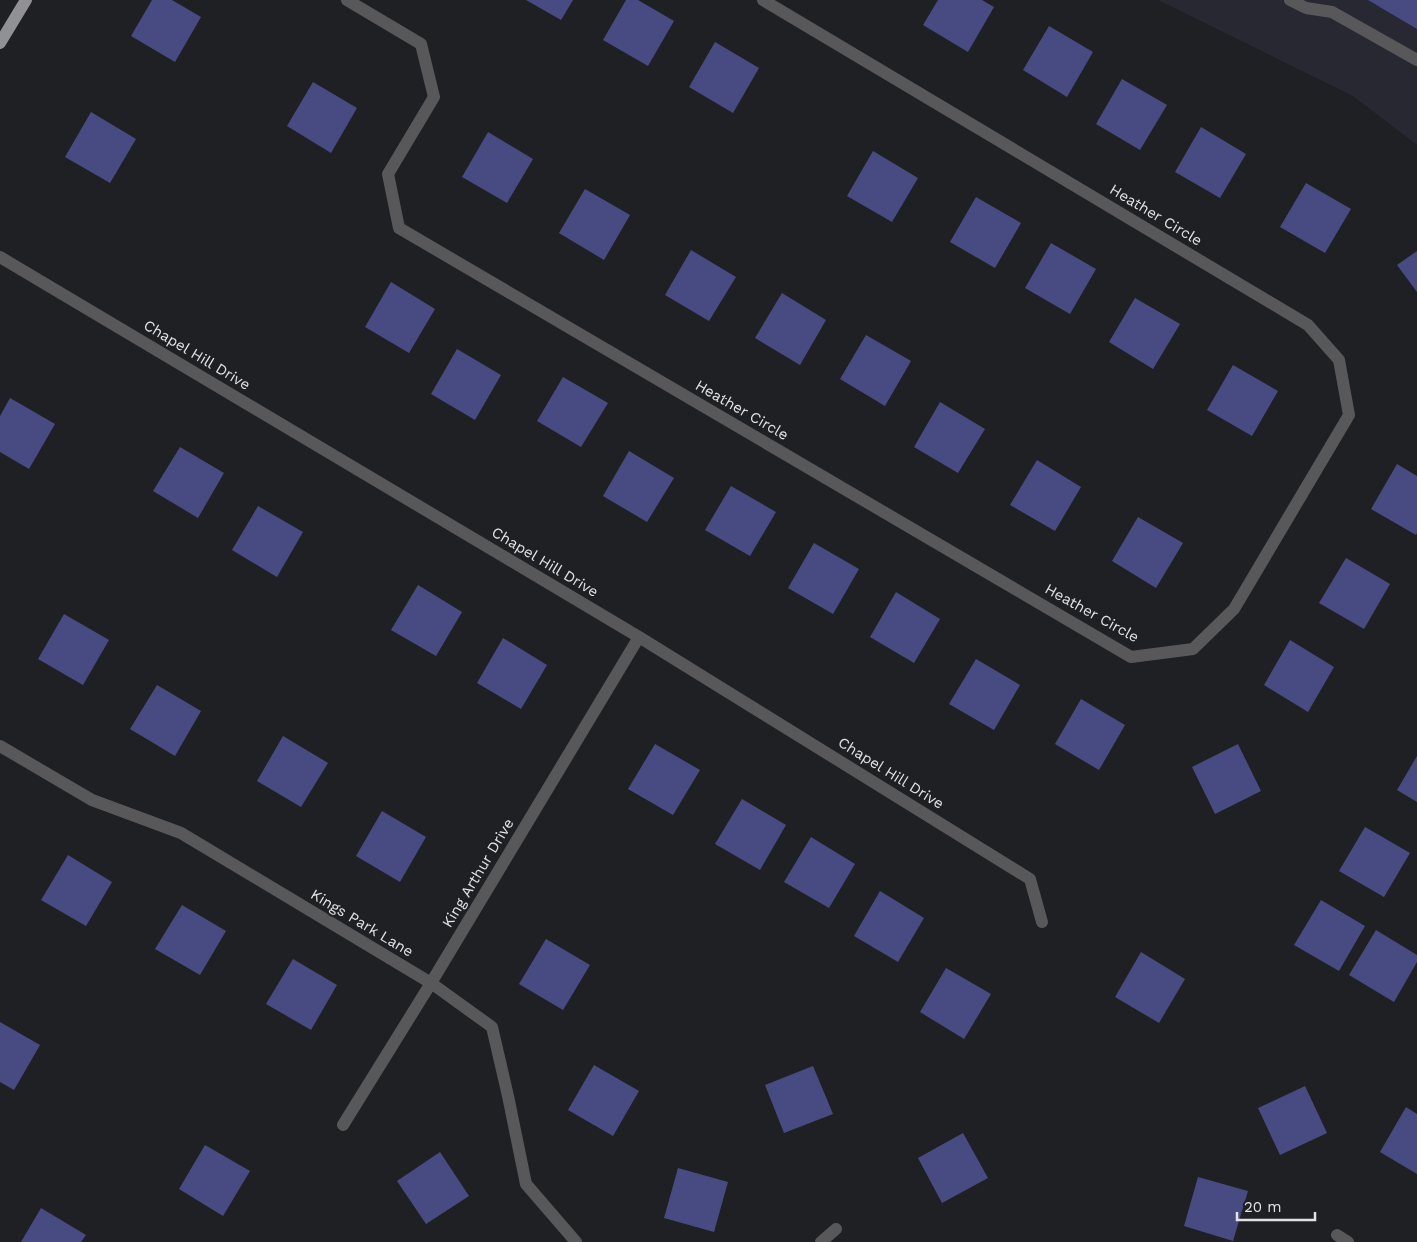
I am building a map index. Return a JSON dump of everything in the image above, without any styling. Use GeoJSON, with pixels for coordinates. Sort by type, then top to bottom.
{"type":"FeatureCollection","features":[{"type":"Feature","properties":{"kind":"main road"},"geometry":{"type":"LineString","coordinates":[[0,42],[26,0]]}},
{"type":"Feature","properties":{"kind":"street","name":"Heather Circle"},"geometry":{"type":"LineString","coordinates":[[348,0],[421,44],[434,97],[388,174],[399,228],[1131,656],[1193,650],[1234,609],[1348,415],[1339,360],[1308,325],[762,0]]}},
{"type":"Feature","properties":{"kind":"street"},"geometry":{"type":"LineString","coordinates":[[1290,0],[1306,8],[1319,5],[1417,60]]}},
{"type":"Feature","properties":{"kind":"street","name":"Chapel Hill Drive"},"geometry":{"type":"LineString","coordinates":[[0,257],[640,637],[1030,879],[1042,922]]}},
{"type":"Feature","properties":{"kind":"street","name":"King Arthur Drive"},"geometry":{"type":"LineString","coordinates":[[343,1125],[431,984],[640,637]]}},
{"type":"Feature","properties":{"kind":"street","name":"Kings Park Lane"},"geometry":{"type":"LineString","coordinates":[[0,746],[92,800],[181,833],[431,984],[492,1027],[526,1184],[576,1242]]}},
{"type":"Feature","properties":{"kind":"street"},"geometry":{"type":"LineString","coordinates":[[821,1242],[836,1229]]}},
{"type":"Feature","properties":{"kind":"street"},"geometry":{"type":"LineString","coordinates":[[1337,1235],[1348,1242]]}},
{"type":"Feature","properties":{"kind":"shaded area"},"geometry":{"type":"Polygon","coordinates":[[[1158,0],[1417,0],[1417,145],[1353,96],[1158,0]]]}},
{"type":"Feature","properties":{"kind":"building"},"geometry":{"type":"Polygon","coordinates":[[[152,0],[172,0],[201,17],[175,62],[131,36],[152,0]]]}},
{"type":"Feature","properties":{"kind":"building"},"geometry":{"type":"Polygon","coordinates":[[[526,0],[573,0],[561,20],[526,0]]]}},
{"type":"Feature","properties":{"kind":"building"},"geometry":{"type":"Polygon","coordinates":[[[626,0],[638,0],[674,21],[648,66],[603,40],[626,0]]]}},
{"type":"Feature","properties":{"kind":"building"},"geometry":{"type":"Polygon","coordinates":[[[938,0],[982,0],[994,7],[968,52],[923,25],[938,0]]]}},
{"type":"Feature","properties":{"kind":"building"},"geometry":{"type":"Polygon","coordinates":[[[1368,0],[1417,0],[1417,29],[1368,0]]]}},
{"type":"Feature","properties":{"kind":"building"},"geometry":{"type":"Polygon","coordinates":[[[1049,26],[1093,52],[1067,97],[1023,70],[1049,26]]]}},
{"type":"Feature","properties":{"kind":"building"},"geometry":{"type":"Polygon","coordinates":[[[715,42],[759,68],[733,113],[689,87],[715,42]]]}},
{"type":"Feature","properties":{"kind":"building"},"geometry":{"type":"Polygon","coordinates":[[[1122,79],[1167,105],[1140,150],[1096,124],[1122,79]]]}},
{"type":"Feature","properties":{"kind":"building"},"geometry":{"type":"Polygon","coordinates":[[[313,82],[357,108],[331,153],[287,126],[313,82]]]}},
{"type":"Feature","properties":{"kind":"building"},"geometry":{"type":"Polygon","coordinates":[[[91,112],[136,139],[110,183],[65,157],[91,112]]]}},
{"type":"Feature","properties":{"kind":"building"},"geometry":{"type":"Polygon","coordinates":[[[1201,127],[1246,154],[1220,198],[1175,172],[1201,127]]]}},
{"type":"Feature","properties":{"kind":"building"},"geometry":{"type":"Polygon","coordinates":[[[488,132],[533,159],[507,203],[462,177],[488,132]]]}},
{"type":"Feature","properties":{"kind":"building"},"geometry":{"type":"Polygon","coordinates":[[[873,151],[918,178],[892,222],[847,196],[873,151]]]}},
{"type":"Feature","properties":{"kind":"building"},"geometry":{"type":"Polygon","coordinates":[[[1306,183],[1351,209],[1325,253],[1280,227],[1306,183]]]}},
{"type":"Feature","properties":{"kind":"building"},"geometry":{"type":"Polygon","coordinates":[[[585,189],[630,215],[604,260],[559,233],[585,189]]]}},
{"type":"Feature","properties":{"kind":"building"},"geometry":{"type":"Polygon","coordinates":[[[976,197],[1021,223],[995,268],[950,242],[976,197]]]}},
{"type":"Feature","properties":{"kind":"building"},"geometry":{"type":"Polygon","coordinates":[[[1051,243],[1096,269],[1070,314],[1025,288],[1051,243]]]}},
{"type":"Feature","properties":{"kind":"building"},"geometry":{"type":"Polygon","coordinates":[[[691,250],[736,277],[709,321],[665,295],[691,250]]]}},
{"type":"Feature","properties":{"kind":"building"},"geometry":{"type":"Polygon","coordinates":[[[1417,251],[1417,292],[1397,265],[1417,251]]]}},
{"type":"Feature","properties":{"kind":"building"},"geometry":{"type":"Polygon","coordinates":[[[391,282],[435,309],[409,353],[365,327],[391,282]]]}},
{"type":"Feature","properties":{"kind":"building"},"geometry":{"type":"Polygon","coordinates":[[[782,293],[826,320],[800,365],[755,338],[782,293]]]}},
{"type":"Feature","properties":{"kind":"building"},"geometry":{"type":"Polygon","coordinates":[[[1135,298],[1180,324],[1153,369],[1109,342],[1135,298]]]}},
{"type":"Feature","properties":{"kind":"building"},"geometry":{"type":"Polygon","coordinates":[[[866,335],[911,361],[885,406],[840,379],[866,335]]]}},
{"type":"Feature","properties":{"kind":"building"},"geometry":{"type":"Polygon","coordinates":[[[457,349],[501,375],[475,420],[431,394],[457,349]]]}},
{"type":"Feature","properties":{"kind":"building"},"geometry":{"type":"Polygon","coordinates":[[[1233,365],[1278,391],[1252,436],[1207,410],[1233,365]]]}},
{"type":"Feature","properties":{"kind":"building"},"geometry":{"type":"Polygon","coordinates":[[[563,377],[608,403],[581,447],[537,421],[563,377]]]}},
{"type":"Feature","properties":{"kind":"building"},"geometry":{"type":"Polygon","coordinates":[[[10,398],[55,424],[29,469],[0,452],[0,416],[10,398]]]}},
{"type":"Feature","properties":{"kind":"building"},"geometry":{"type":"Polygon","coordinates":[[[940,402],[985,429],[958,473],[914,447],[940,402]]]}},
{"type":"Feature","properties":{"kind":"building"},"geometry":{"type":"Polygon","coordinates":[[[180,447],[224,473],[198,518],[153,491],[180,447]]]}},
{"type":"Feature","properties":{"kind":"building"},"geometry":{"type":"Polygon","coordinates":[[[629,451],[674,478],[647,522],[603,496],[629,451]]]}},
{"type":"Feature","properties":{"kind":"building"},"geometry":{"type":"Polygon","coordinates":[[[1037,460],[1081,487],[1055,531],[1010,505],[1037,460]]]}},
{"type":"Feature","properties":{"kind":"building"},"geometry":{"type":"Polygon","coordinates":[[[1397,464],[1417,476],[1416,535],[1371,509],[1397,464]]]}},
{"type":"Feature","properties":{"kind":"building"},"geometry":{"type":"Polygon","coordinates":[[[731,486],[776,512],[750,556],[705,530],[731,486]]]}},
{"type":"Feature","properties":{"kind":"building"},"geometry":{"type":"Polygon","coordinates":[[[258,506],[303,532],[277,577],[232,550],[258,506]]]}},
{"type":"Feature","properties":{"kind":"building"},"geometry":{"type":"Polygon","coordinates":[[[1138,517],[1183,543],[1156,588],[1112,561],[1138,517]]]}},
{"type":"Feature","properties":{"kind":"building"},"geometry":{"type":"Polygon","coordinates":[[[814,543],[859,569],[833,614],[788,588],[814,543]]]}},
{"type":"Feature","properties":{"kind":"building"},"geometry":{"type":"Polygon","coordinates":[[[1346,558],[1390,584],[1364,629],[1319,603],[1346,558]]]}},
{"type":"Feature","properties":{"kind":"building"},"geometry":{"type":"Polygon","coordinates":[[[418,585],[462,612],[436,656],[391,630],[418,585]]]}},
{"type":"Feature","properties":{"kind":"building"},"geometry":{"type":"Polygon","coordinates":[[[896,592],[940,619],[914,663],[870,637],[896,592]]]}},
{"type":"Feature","properties":{"kind":"building"},"geometry":{"type":"Polygon","coordinates":[[[64,614],[109,640],[83,685],[38,659],[64,614]]]}},
{"type":"Feature","properties":{"kind":"building"},"geometry":{"type":"Polygon","coordinates":[[[503,638],[547,665],[521,709],[477,683],[503,638]]]}},
{"type":"Feature","properties":{"kind":"building"},"geometry":{"type":"Polygon","coordinates":[[[1290,640],[1334,667],[1308,712],[1264,685],[1290,640]]]}},
{"type":"Feature","properties":{"kind":"building"},"geometry":{"type":"Polygon","coordinates":[[[976,659],[1020,685],[994,730],[949,704],[976,659]]]}},
{"type":"Feature","properties":{"kind":"building"},"geometry":{"type":"Polygon","coordinates":[[[157,685],[201,711],[175,756],[130,729],[157,685]]]}},
{"type":"Feature","properties":{"kind":"building"},"geometry":{"type":"Polygon","coordinates":[[[1081,699],[1125,725],[1099,770],[1055,744],[1081,699]]]}},
{"type":"Feature","properties":{"kind":"building"},"geometry":{"type":"Polygon","coordinates":[[[283,736],[328,763],[301,807],[257,781],[283,736]]]}},
{"type":"Feature","properties":{"kind":"building"},"geometry":{"type":"Polygon","coordinates":[[[655,744],[700,770],[673,815],[628,789],[655,744]]]}},
{"type":"Feature","properties":{"kind":"building"},"geometry":{"type":"Polygon","coordinates":[[[1238,744],[1261,791],[1215,814],[1192,767],[1238,744]]]}},
{"type":"Feature","properties":{"kind":"building"},"geometry":{"type":"Polygon","coordinates":[[[1417,756],[1417,802],[1397,790],[1417,756]]]}},
{"type":"Feature","properties":{"kind":"building"},"geometry":{"type":"Polygon","coordinates":[[[742,799],[786,825],[760,870],[715,844],[742,799]]]}},
{"type":"Feature","properties":{"kind":"building"},"geometry":{"type":"Polygon","coordinates":[[[382,811],[426,837],[400,882],[356,856],[382,811]]]}},
{"type":"Feature","properties":{"kind":"building"},"geometry":{"type":"Polygon","coordinates":[[[1365,827],[1410,853],[1384,897],[1339,871],[1365,827]]]}},
{"type":"Feature","properties":{"kind":"building"},"geometry":{"type":"Polygon","coordinates":[[[811,837],[855,864],[829,908],[784,882],[811,837]]]}},
{"type":"Feature","properties":{"kind":"building"},"geometry":{"type":"Polygon","coordinates":[[[68,855],[112,882],[86,926],[41,900],[68,855]]]}},
{"type":"Feature","properties":{"kind":"building"},"geometry":{"type":"Polygon","coordinates":[[[880,891],[924,918],[898,962],[854,936],[880,891]]]}},
{"type":"Feature","properties":{"kind":"building"},"geometry":{"type":"Polygon","coordinates":[[[1321,900],[1365,926],[1339,971],[1294,945],[1321,900]]]}},
{"type":"Feature","properties":{"kind":"building"},"geometry":{"type":"Polygon","coordinates":[[[182,905],[226,931],[200,975],[155,949],[182,905]]]}},
{"type":"Feature","properties":{"kind":"building"},"geometry":{"type":"Polygon","coordinates":[[[1376,930],[1417,955],[1417,962],[1394,1002],[1349,975],[1376,930]]]}},
{"type":"Feature","properties":{"kind":"building"},"geometry":{"type":"Polygon","coordinates":[[[546,939],[590,965],[563,1010],[519,984],[546,939]]]}},
{"type":"Feature","properties":{"kind":"building"},"geometry":{"type":"Polygon","coordinates":[[[1141,952],[1185,979],[1159,1023],[1115,997],[1141,952]]]}},
{"type":"Feature","properties":{"kind":"building"},"geometry":{"type":"Polygon","coordinates":[[[293,959],[337,985],[311,1030],[266,1004],[293,959]]]}},
{"type":"Feature","properties":{"kind":"building"},"geometry":{"type":"Polygon","coordinates":[[[946,968],[991,994],[964,1039],[920,1012],[946,968]]]}},
{"type":"Feature","properties":{"kind":"building"},"geometry":{"type":"Polygon","coordinates":[[[0,1022],[40,1045],[14,1090],[0,1082],[0,1022]]]}},
{"type":"Feature","properties":{"kind":"building"},"geometry":{"type":"Polygon","coordinates":[[[594,1065],[639,1091],[613,1136],[568,1110],[594,1065]]]}},
{"type":"Feature","properties":{"kind":"building"},"geometry":{"type":"Polygon","coordinates":[[[813,1066],[833,1114],[784,1133],[765,1085],[813,1066]]]}},
{"type":"Feature","properties":{"kind":"building"},"geometry":{"type":"Polygon","coordinates":[[[1305,1086],[1327,1133],[1280,1155],[1258,1108],[1305,1086]]]}},
{"type":"Feature","properties":{"kind":"building"},"geometry":{"type":"Polygon","coordinates":[[[1406,1107],[1417,1114],[1417,1174],[1380,1152],[1406,1107]]]}},
{"type":"Feature","properties":{"kind":"building"},"geometry":{"type":"Polygon","coordinates":[[[963,1133],[988,1178],[942,1203],[918,1158],[963,1133]]]}},
{"type":"Feature","properties":{"kind":"building"},"geometry":{"type":"Polygon","coordinates":[[[205,1145],[250,1171],[223,1216],[179,1189],[205,1145]]]}},
{"type":"Feature","properties":{"kind":"building"},"geometry":{"type":"Polygon","coordinates":[[[440,1152],[469,1196],[426,1224],[397,1181],[440,1152]]]}},
{"type":"Feature","properties":{"kind":"building"},"geometry":{"type":"Polygon","coordinates":[[[678,1168],[728,1182],[714,1232],[664,1218],[678,1168]]]}},
{"type":"Feature","properties":{"kind":"building"},"geometry":{"type":"Polygon","coordinates":[[[1198,1177],[1248,1191],[1233,1241],[1184,1226],[1198,1177]]]}},
{"type":"Feature","properties":{"kind":"building"},"geometry":{"type":"Polygon","coordinates":[[[41,1208],[86,1235],[81,1242],[21,1242],[41,1208]]]}}]}
